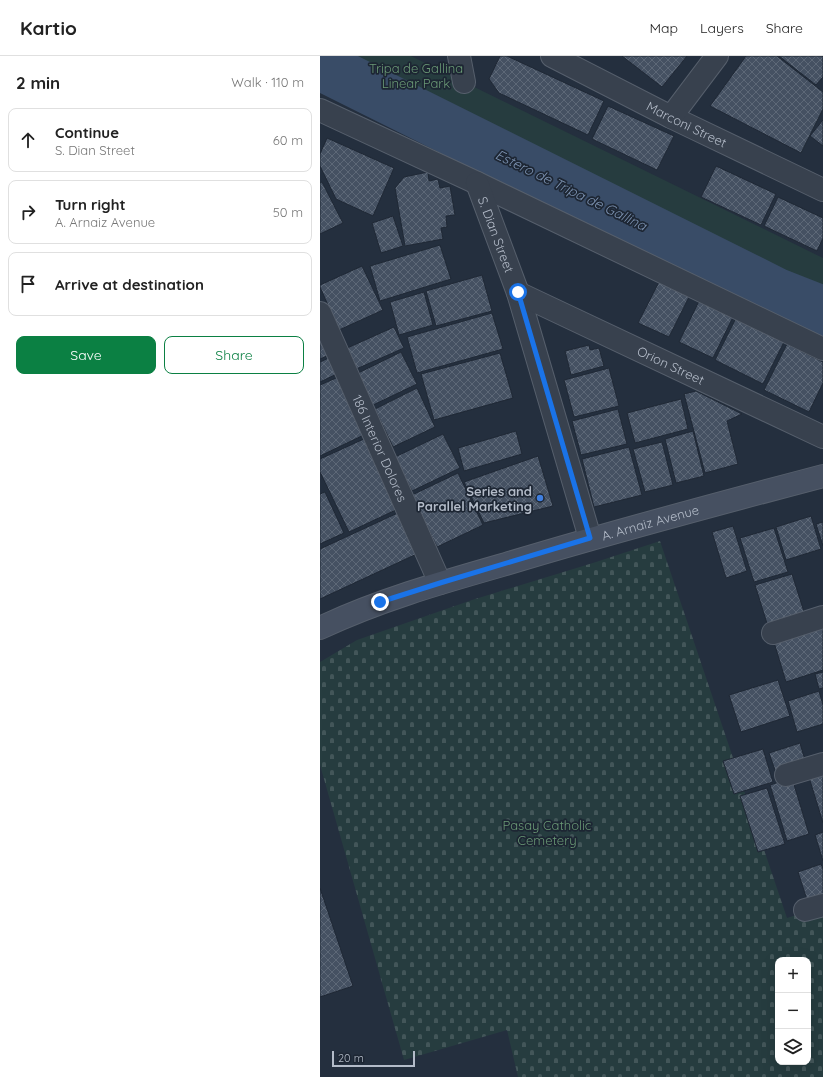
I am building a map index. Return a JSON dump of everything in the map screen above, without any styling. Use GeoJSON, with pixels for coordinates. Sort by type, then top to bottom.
{"type":"FeatureCollection","features":[{"type":"Feature","properties":{"kind":"main road","name":"A. Arnaiz Avenue"},"geometry":{"type":"LineString","coordinates":[[321,624],[380,602],[590,538],[823,476]]}},
{"type":"Feature","properties":{"kind":"street"},"geometry":{"type":"LineString","coordinates":[[459,56],[464,82]]}},
{"type":"Feature","properties":{"kind":"street","name":"Marconi Street"},"geometry":{"type":"LineString","coordinates":[[552,56],[823,190]]}},
{"type":"Feature","properties":{"kind":"street"},"geometry":{"type":"LineString","coordinates":[[671,116],[717,56]]}},
{"type":"Feature","properties":{"kind":"street"},"geometry":{"type":"LineString","coordinates":[[320,110],[477,183],[823,349]]}},
{"type":"Feature","properties":{"kind":"street","name":"S. Dian Street"},"geometry":{"type":"LineString","coordinates":[[477,183],[518,292],[590,538]]}},
{"type":"Feature","properties":{"kind":"street","name":"Orion Street"},"geometry":{"type":"LineString","coordinates":[[518,292],[823,437]]}},
{"type":"Feature","properties":{"kind":"street","name":"186 Interior Dolores"},"geometry":{"type":"LineString","coordinates":[[320,312],[440,583]]}},
{"type":"Feature","properties":{"kind":"street"},"geometry":{"type":"LineString","coordinates":[[773,633],[823,617]]}},
{"type":"Feature","properties":{"kind":"street"},"geometry":{"type":"LineString","coordinates":[[786,775],[823,764]]}},
{"type":"Feature","properties":{"kind":"green space","name":"Tripa de Gallina Linear Park"},"geometry":{"type":"Polygon","coordinates":[[[341,56],[411,56],[823,258],[823,288],[621,194],[341,56]]]}},
{"type":"Feature","properties":{"kind":"green space","name":"Pasay Catholic Cemetery"},"geometry":{"type":"Polygon","coordinates":[[[660,541],[787,918],[823,906],[823,1077],[518,1077],[507,1030],[404,1060],[320,765],[320,662],[357,640],[472,600],[660,541]]]}},
{"type":"Feature","properties":{"kind":"building"},"geometry":{"type":"Polygon","coordinates":[[[500,56],[507,56],[604,101],[588,135],[499,93],[489,79],[500,56]]]}},
{"type":"Feature","properties":{"kind":"building"},"geometry":{"type":"Polygon","coordinates":[[[622,56],[687,56],[662,87],[622,56]]]}},
{"type":"Feature","properties":{"kind":"building"},"geometry":{"type":"Polygon","coordinates":[[[746,56],[777,56],[823,92],[823,109],[801,153],[710,106],[746,56]]]}},
{"type":"Feature","properties":{"kind":"building"},"geometry":{"type":"Polygon","coordinates":[[[779,56],[823,56],[823,77],[816,85],[779,56]]]}},
{"type":"Feature","properties":{"kind":"building"},"geometry":{"type":"Polygon","coordinates":[[[608,106],[674,136],[657,170],[592,139],[608,106]]]}},
{"type":"Feature","properties":{"kind":"building"},"geometry":{"type":"Polygon","coordinates":[[[823,120],[823,146],[810,136],[823,120]]]}},
{"type":"Feature","properties":{"kind":"building"},"geometry":{"type":"Polygon","coordinates":[[[327,138],[394,168],[373,216],[336,199],[320,166],[320,154],[327,138]]]}},
{"type":"Feature","properties":{"kind":"building"},"geometry":{"type":"Polygon","coordinates":[[[716,166],[776,194],[761,225],[701,197],[716,166]]]}},
{"type":"Feature","properties":{"kind":"building"},"geometry":{"type":"Polygon","coordinates":[[[428,172],[429,181],[438,179],[440,188],[450,186],[455,215],[446,216],[447,227],[441,228],[443,239],[405,246],[395,188],[404,177],[428,172]]]}},
{"type":"Feature","properties":{"kind":"building"},"geometry":{"type":"Polygon","coordinates":[[[322,182],[343,223],[320,234],[320,183],[322,182]]]}},
{"type":"Feature","properties":{"kind":"building"},"geometry":{"type":"Polygon","coordinates":[[[778,197],[823,218],[823,238],[817,251],[764,226],[778,197]]]}},
{"type":"Feature","properties":{"kind":"building"},"geometry":{"type":"Polygon","coordinates":[[[393,216],[403,246],[381,253],[372,223],[393,216]]]}},
{"type":"Feature","properties":{"kind":"building"},"geometry":{"type":"Polygon","coordinates":[[[440,245],[451,279],[380,301],[370,266],[440,245]]]}},
{"type":"Feature","properties":{"kind":"building"},"geometry":{"type":"Polygon","coordinates":[[[362,266],[383,310],[339,330],[320,285],[362,266]]]}},
{"type":"Feature","properties":{"kind":"building"},"geometry":{"type":"Polygon","coordinates":[[[482,275],[492,311],[436,326],[426,291],[482,275]]]}},
{"type":"Feature","properties":{"kind":"building"},"geometry":{"type":"Polygon","coordinates":[[[661,278],[691,293],[669,337],[638,323],[661,278]]]}},
{"type":"Feature","properties":{"kind":"building"},"geometry":{"type":"Polygon","coordinates":[[[424,292],[433,325],[399,335],[390,302],[424,292]]]}},
{"type":"Feature","properties":{"kind":"building"},"geometry":{"type":"Polygon","coordinates":[[[701,297],[735,313],[713,358],[679,342],[701,297]]]}},
{"type":"Feature","properties":{"kind":"building"},"geometry":{"type":"Polygon","coordinates":[[[492,313],[503,349],[417,373],[407,337],[492,313]]]}},
{"type":"Feature","properties":{"kind":"building"},"geometry":{"type":"Polygon","coordinates":[[[736,318],[784,342],[763,384],[715,360],[736,318]]]}},
{"type":"Feature","properties":{"kind":"building"},"geometry":{"type":"Polygon","coordinates":[[[394,327],[404,348],[354,370],[345,349],[394,327]]]}},
{"type":"Feature","properties":{"kind":"building"},"geometry":{"type":"Polygon","coordinates":[[[320,331],[331,354],[320,359],[320,331]]]}},
{"type":"Feature","properties":{"kind":"building"},"geometry":{"type":"Polygon","coordinates":[[[787,344],[823,362],[823,383],[809,412],[764,390],[787,344]]]}},
{"type":"Feature","properties":{"kind":"building"},"geometry":{"type":"Polygon","coordinates":[[[589,345],[590,350],[599,348],[604,366],[571,375],[565,351],[589,345]]]}},
{"type":"Feature","properties":{"kind":"building"},"geometry":{"type":"Polygon","coordinates":[[[401,352],[417,384],[369,407],[354,375],[401,352]]]}},
{"type":"Feature","properties":{"kind":"building"},"geometry":{"type":"Polygon","coordinates":[[[500,353],[513,398],[434,420],[421,374],[500,353]]]}},
{"type":"Feature","properties":{"kind":"building"},"geometry":{"type":"Polygon","coordinates":[[[333,356],[341,372],[320,382],[320,362],[333,356]]]}},
{"type":"Feature","properties":{"kind":"building"},"geometry":{"type":"Polygon","coordinates":[[[609,368],[619,406],[574,417],[564,380],[609,368]]]}},
{"type":"Feature","properties":{"kind":"building"},"geometry":{"type":"Polygon","coordinates":[[[343,375],[370,432],[320,456],[320,385],[343,375]]]}},
{"type":"Feature","properties":{"kind":"building"},"geometry":{"type":"Polygon","coordinates":[[[417,388],[435,427],[393,447],[375,409],[417,388]]]}},
{"type":"Feature","properties":{"kind":"building"},"geometry":{"type":"Polygon","coordinates":[[[696,391],[742,414],[727,421],[738,464],[705,473],[684,394],[696,391]]]}},
{"type":"Feature","properties":{"kind":"building"},"geometry":{"type":"Polygon","coordinates":[[[681,399],[688,429],[635,443],[627,413],[681,399]]]}},
{"type":"Feature","properties":{"kind":"building"},"geometry":{"type":"Polygon","coordinates":[[[618,409],[627,444],[581,455],[572,421],[618,409]]]}},
{"type":"Feature","properties":{"kind":"building"},"geometry":{"type":"Polygon","coordinates":[[[516,431],[522,454],[464,471],[458,448],[516,431]]]}},
{"type":"Feature","properties":{"kind":"building"},"geometry":{"type":"Polygon","coordinates":[[[693,431],[704,476],[676,483],[665,439],[693,431]]]}},
{"type":"Feature","properties":{"kind":"building"},"geometry":{"type":"Polygon","coordinates":[[[443,434],[460,468],[412,491],[395,457],[443,434]]]}},
{"type":"Feature","properties":{"kind":"building"},"geometry":{"type":"Polygon","coordinates":[[[366,438],[400,508],[349,532],[320,472],[320,459],[366,438]]]}},
{"type":"Feature","properties":{"kind":"building"},"geometry":{"type":"Polygon","coordinates":[[[662,442],[673,485],[645,492],[633,449],[662,442]]]}},
{"type":"Feature","properties":{"kind":"building"},"geometry":{"type":"Polygon","coordinates":[[[629,447],[642,495],[594,507],[582,459],[629,447]]]}},
{"type":"Feature","properties":{"kind":"building"},"geometry":{"type":"Polygon","coordinates":[[[538,456],[553,506],[484,523],[464,482],[538,456]]]}},
{"type":"Feature","properties":{"kind":"building"},"geometry":{"type":"Polygon","coordinates":[[[458,473],[483,525],[437,547],[412,495],[458,473]]]}},
{"type":"Feature","properties":{"kind":"building"},"geometry":{"type":"Polygon","coordinates":[[[325,492],[344,533],[320,544],[320,494],[325,492]]]}},
{"type":"Feature","properties":{"kind":"building"},"geometry":{"type":"Polygon","coordinates":[[[402,511],[421,552],[320,599],[320,549],[402,511]]]}},
{"type":"Feature","properties":{"kind":"building"},"geometry":{"type":"Polygon","coordinates":[[[811,516],[821,549],[786,560],[776,527],[811,516]]]}},
{"type":"Feature","properties":{"kind":"building"},"geometry":{"type":"Polygon","coordinates":[[[823,522],[823,546],[816,524],[823,522]]]}},
{"type":"Feature","properties":{"kind":"building"},"geometry":{"type":"Polygon","coordinates":[[[733,526],[747,571],[726,578],[712,532],[733,526]]]}},
{"type":"Feature","properties":{"kind":"building"},"geometry":{"type":"Polygon","coordinates":[[[774,528],[788,572],[754,582],[740,538],[774,528]]]}},
{"type":"Feature","properties":{"kind":"building"},"geometry":{"type":"Polygon","coordinates":[[[792,574],[806,618],[769,630],[755,585],[792,574]]]}},
{"type":"Feature","properties":{"kind":"building"},"geometry":{"type":"Polygon","coordinates":[[[823,624],[823,670],[786,682],[773,639],[823,624]]]}},
{"type":"Feature","properties":{"kind":"building"},"geometry":{"type":"Polygon","coordinates":[[[823,672],[823,688],[819,689],[815,674],[823,672]]]}},
{"type":"Feature","properties":{"kind":"building"},"geometry":{"type":"Polygon","coordinates":[[[778,680],[790,716],[741,732],[729,695],[778,680]]]}},
{"type":"Feature","properties":{"kind":"building"},"geometry":{"type":"Polygon","coordinates":[[[819,691],[823,705],[823,724],[797,732],[788,701],[819,691]]]}},
{"type":"Feature","properties":{"kind":"building"},"geometry":{"type":"Polygon","coordinates":[[[800,743],[807,767],[777,776],[769,753],[800,743]]]}},
{"type":"Feature","properties":{"kind":"building"},"geometry":{"type":"Polygon","coordinates":[[[763,749],[773,782],[734,794],[723,761],[763,749]]]}},
{"type":"Feature","properties":{"kind":"building"},"geometry":{"type":"Polygon","coordinates":[[[823,770],[823,823],[808,774],[823,770]]]}},
{"type":"Feature","properties":{"kind":"building"},"geometry":{"type":"Polygon","coordinates":[[[792,778],[809,834],[787,841],[770,785],[792,778]]]}},
{"type":"Feature","properties":{"kind":"building"},"geometry":{"type":"Polygon","coordinates":[[[767,788],[785,844],[758,852],[740,796],[767,788]]]}},
{"type":"Feature","properties":{"kind":"building"},"geometry":{"type":"Polygon","coordinates":[[[823,832],[823,861],[815,835],[823,832]]]}},
{"type":"Feature","properties":{"kind":"building"},"geometry":{"type":"Polygon","coordinates":[[[821,864],[823,869],[823,901],[809,906],[798,872],[821,864]]]}},
{"type":"Feature","properties":{"kind":"building"},"geometry":{"type":"Polygon","coordinates":[[[320,888],[353,986],[320,997],[320,888]]]}},
{"type":"Feature","properties":{"kind":"waterway","name":"Estero de Tripa de Gallina"},"geometry":{"type":"LineString","coordinates":[[320,65],[777,293],[823,311]]}},
{"type":"Feature","properties":{"kind":"place","name":"Series and Parallel Marketing"},"geometry":{"type":"Point","coordinates":[540,498]}},
{"type":"Feature","properties":{"kind":"route"},"geometry":{"type":"LineString","coordinates":[[380,602],[590,538],[518,292]]}}]}
